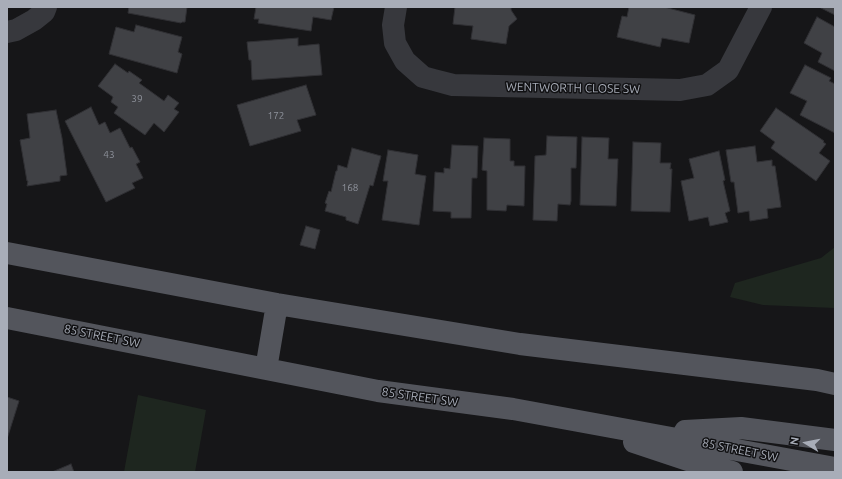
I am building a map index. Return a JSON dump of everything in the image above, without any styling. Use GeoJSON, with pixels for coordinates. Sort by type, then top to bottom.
{"type":"FeatureCollection","features":[{"type":"Feature","properties":{"kind":"main road"},"geometry":{"type":"LineString","coordinates":[[7,253],[277,304],[520,344],[829,382]]}},
{"type":"Feature","properties":{"kind":"main road"},"geometry":{"type":"LineString","coordinates":[[266,369],[277,304]]}},
{"type":"Feature","properties":{"kind":"main road","name":"85 STREET SW"},"geometry":{"type":"LineString","coordinates":[[7,318],[378,391],[513,409],[835,468]]}},
{"type":"Feature","properties":{"kind":"main road"},"geometry":{"type":"LineString","coordinates":[[567,419],[694,462],[732,472]]}},
{"type":"Feature","properties":{"kind":"main road"},"geometry":{"type":"LineString","coordinates":[[650,434],[741,428],[835,440]]}},
{"type":"Feature","properties":{"kind":"street"},"geometry":{"type":"LineString","coordinates":[[7,32],[16,30],[34,20],[44,12],[46,7]]}},
{"type":"Feature","properties":{"kind":"street","name":"WENTWORTH CLOSE SW"},"geometry":{"type":"LineString","coordinates":[[396,7],[393,25],[395,43],[405,61],[424,77],[434,80],[452,85],[680,90],[707,85],[728,70],[761,7]]}},
{"type":"Feature","properties":{"kind":"shaded area"},"geometry":{"type":"Polygon","coordinates":[[[835,247],[835,308],[763,305],[730,297],[735,283],[821,258],[835,247]]]}},
{"type":"Feature","properties":{"kind":"shaded area"},"geometry":{"type":"Polygon","coordinates":[[[138,395],[206,410],[195,472],[124,472],[138,395]]]}},
{"type":"Feature","properties":{"kind":"building"},"geometry":{"type":"Polygon","coordinates":[[[129,7],[187,7],[185,22],[181,23],[128,13],[129,7]]]}},
{"type":"Feature","properties":{"kind":"building"},"geometry":{"type":"Polygon","coordinates":[[[256,7],[334,7],[331,20],[313,17],[311,31],[258,23],[259,19],[254,19],[256,7]]]}},
{"type":"Feature","properties":{"kind":"building"},"geometry":{"type":"Polygon","coordinates":[[[455,7],[511,7],[511,10],[517,19],[509,26],[506,44],[471,39],[473,26],[453,24],[455,7]]]}},
{"type":"Feature","properties":{"kind":"building"},"geometry":{"type":"Polygon","coordinates":[[[629,7],[664,7],[695,15],[689,43],[662,38],[660,47],[617,37],[622,16],[627,17],[629,7]]]}},
{"type":"Feature","properties":{"kind":"building"},"geometry":{"type":"Polygon","coordinates":[[[819,7],[835,7],[835,15],[819,7]]]}},
{"type":"Feature","properties":{"kind":"building"},"geometry":{"type":"Polygon","coordinates":[[[817,17],[835,27],[835,71],[818,62],[822,53],[804,43],[817,17]]]}},
{"type":"Feature","properties":{"kind":"building"},"geometry":{"type":"Polygon","coordinates":[[[136,25],[182,37],[178,52],[182,54],[177,73],[109,54],[116,27],[134,32],[136,25]]]}},
{"type":"Feature","properties":{"kind":"building"},"geometry":{"type":"Polygon","coordinates":[[[298,38],[298,46],[319,44],[322,75],[252,80],[251,60],[249,60],[247,42],[298,38]]]}},
{"type":"Feature","properties":{"kind":"building"},"geometry":{"type":"Polygon","coordinates":[[[115,64],[142,80],[139,83],[164,101],[168,95],[179,103],[174,109],[179,112],[164,132],[154,123],[145,135],[114,113],[118,107],[111,102],[113,97],[98,86],[115,64]]]}},
{"type":"Feature","properties":{"kind":"building"},"geometry":{"type":"Polygon","coordinates":[[[805,65],[831,78],[829,81],[835,84],[835,133],[800,115],[807,101],[790,93],[805,65]]]}},
{"type":"Feature","properties":{"kind":"building"},"geometry":{"type":"Polygon","coordinates":[[[306,85],[316,115],[297,120],[301,131],[250,146],[237,105],[306,85]]]}},
{"type":"Feature","properties":{"kind":"building"},"geometry":{"type":"Polygon","coordinates":[[[91,107],[99,125],[105,122],[110,133],[120,128],[130,148],[132,147],[140,162],[136,164],[143,178],[132,183],[135,188],[106,202],[65,121],[91,107]]]}},
{"type":"Feature","properties":{"kind":"building"},"geometry":{"type":"Polygon","coordinates":[[[776,108],[824,141],[823,142],[826,144],[819,153],[830,161],[816,181],[771,148],[775,142],[760,131],[776,108]]]}},
{"type":"Feature","properties":{"kind":"building"},"geometry":{"type":"Polygon","coordinates":[[[56,110],[62,138],[67,175],[60,176],[60,181],[27,186],[28,181],[20,140],[30,138],[27,114],[56,110]]]}},
{"type":"Feature","properties":{"kind":"building"},"geometry":{"type":"Polygon","coordinates":[[[547,136],[577,137],[576,168],[571,168],[571,201],[570,205],[558,204],[557,221],[533,220],[535,156],[546,155],[547,136]]]}},
{"type":"Feature","properties":{"kind":"building"},"geometry":{"type":"Polygon","coordinates":[[[582,137],[609,138],[608,159],[618,159],[616,206],[580,205],[582,137]]]}},
{"type":"Feature","properties":{"kind":"building"},"geometry":{"type":"Polygon","coordinates":[[[484,138],[510,139],[510,161],[514,161],[514,166],[525,166],[524,206],[507,205],[506,211],[487,210],[487,171],[482,170],[484,138]]]}},
{"type":"Feature","properties":{"kind":"building"},"geometry":{"type":"Polygon","coordinates":[[[633,142],[661,143],[660,163],[671,163],[670,169],[672,169],[670,212],[631,211],[633,142]]]}},
{"type":"Feature","properties":{"kind":"building"},"geometry":{"type":"Polygon","coordinates":[[[452,145],[478,146],[477,178],[472,178],[471,218],[451,218],[451,212],[433,211],[435,172],[444,173],[444,168],[450,169],[452,145]]]}},
{"type":"Feature","properties":{"kind":"building"},"geometry":{"type":"Polygon","coordinates":[[[755,146],[757,162],[772,160],[772,166],[775,166],[781,207],[767,209],[768,218],[750,221],[749,211],[738,213],[734,182],[731,182],[726,150],[755,146]]]}},
{"type":"Feature","properties":{"kind":"building"},"geometry":{"type":"Polygon","coordinates":[[[352,148],[381,156],[373,186],[370,185],[358,224],[346,220],[346,217],[325,211],[327,204],[325,203],[329,191],[331,192],[338,165],[347,168],[352,148]]]}},
{"type":"Feature","properties":{"kind":"building"},"geometry":{"type":"Polygon","coordinates":[[[388,150],[418,155],[415,174],[426,176],[419,225],[382,220],[388,181],[383,181],[388,150]]]}},
{"type":"Feature","properties":{"kind":"building"},"geometry":{"type":"Polygon","coordinates":[[[719,151],[725,180],[723,181],[730,211],[725,213],[728,222],[710,226],[708,217],[689,221],[681,181],[694,178],[689,159],[719,151]]]}},
{"type":"Feature","properties":{"kind":"building"},"geometry":{"type":"Polygon","coordinates":[[[306,226],[320,230],[315,249],[300,245],[306,226]]]}},
{"type":"Feature","properties":{"kind":"building"},"geometry":{"type":"Polygon","coordinates":[[[7,397],[19,401],[7,439],[7,397]]]}},
{"type":"Feature","properties":{"kind":"building"},"geometry":{"type":"Polygon","coordinates":[[[71,464],[74,472],[52,472],[71,464]]]}}]}
